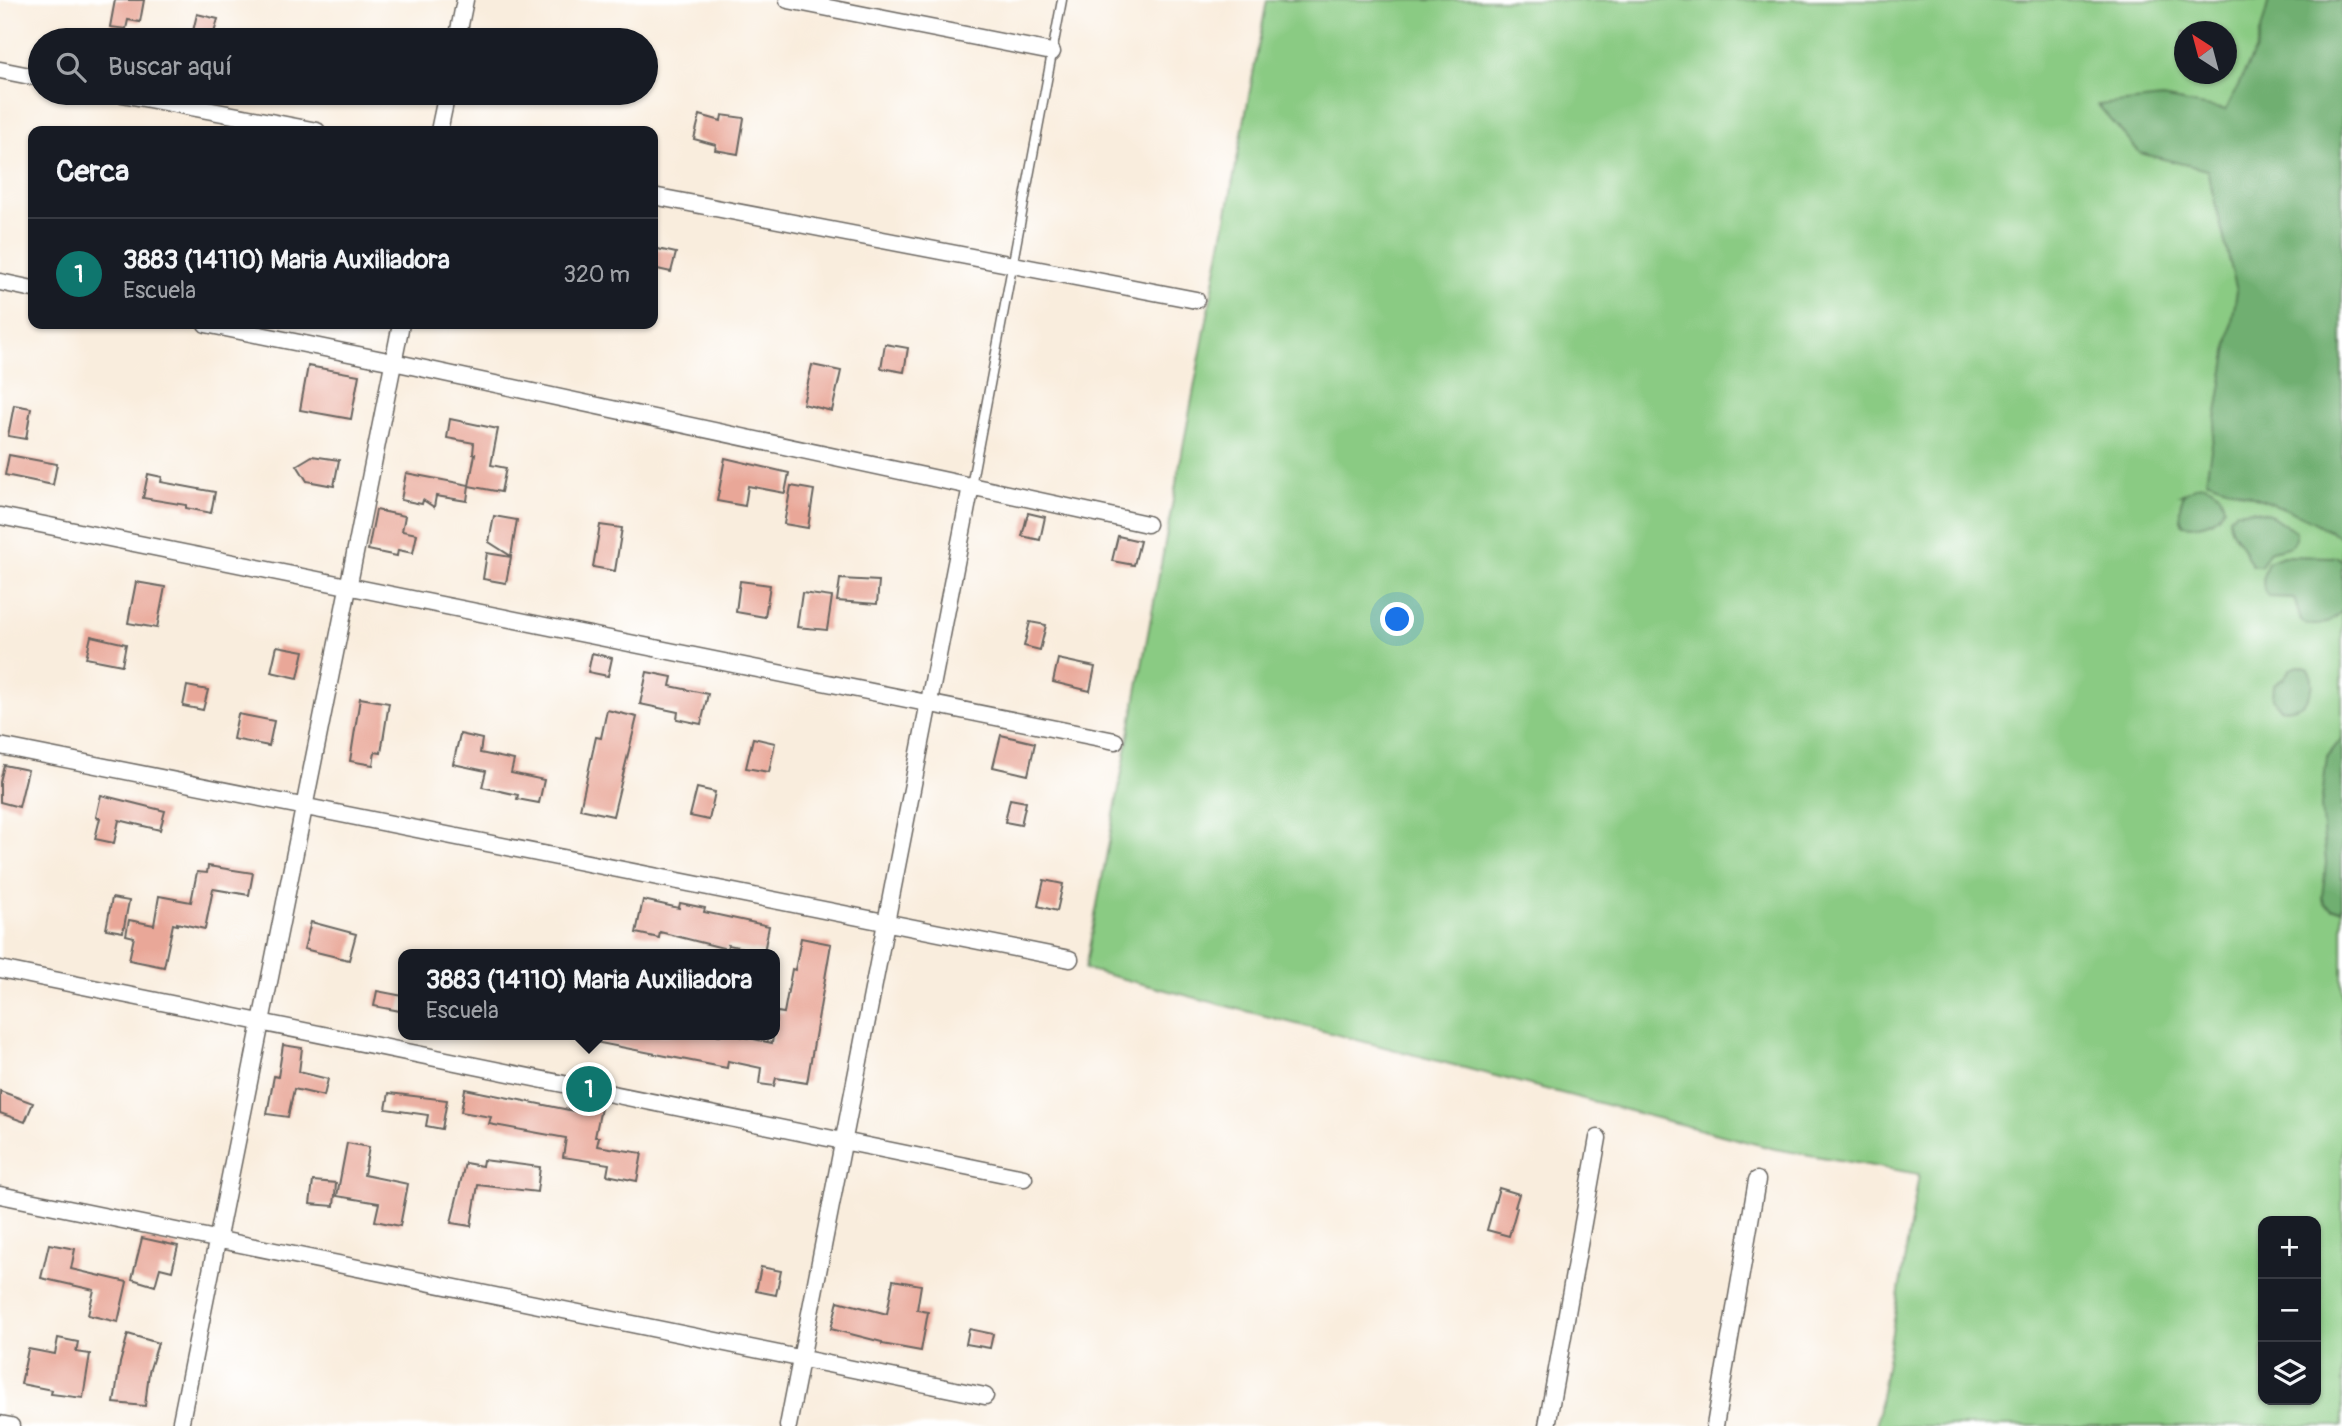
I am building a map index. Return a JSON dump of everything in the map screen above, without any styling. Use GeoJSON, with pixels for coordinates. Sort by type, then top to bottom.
{"type":"FeatureCollection","features":[{"type":"Feature","properties":{"kind":"street"},"geometry":{"type":"LineString","coordinates":[[459,28],[465,0]]}},
{"type":"Feature","properties":{"kind":"street"},"geometry":{"type":"LineString","coordinates":[[788,0],[1052,52]]}},
{"type":"Feature","properties":{"kind":"street"},"geometry":{"type":"LineString","coordinates":[[0,70],[28,76]]}},
{"type":"Feature","properties":{"kind":"street"},"geometry":{"type":"LineString","coordinates":[[180,105],[291,126]]}},
{"type":"Feature","properties":{"kind":"street"},"geometry":{"type":"LineString","coordinates":[[440,126],[444,105]]}},
{"type":"Feature","properties":{"kind":"street"},"geometry":{"type":"LineString","coordinates":[[658,197],[1196,300]]}},
{"type":"Feature","properties":{"kind":"street"},"geometry":{"type":"LineString","coordinates":[[0,282],[28,288]]}},
{"type":"Feature","properties":{"kind":"street"},"geometry":{"type":"LineString","coordinates":[[231,329],[1147,524]]}},
{"type":"Feature","properties":{"kind":"street"},"geometry":{"type":"LineString","coordinates":[[180,1426],[400,329]]}},
{"type":"Feature","properties":{"kind":"street"},"geometry":{"type":"LineString","coordinates":[[789,1426],[971,486]]}},
{"type":"Feature","properties":{"kind":"street"},"geometry":{"type":"LineString","coordinates":[[0,516],[1115,741]]}},
{"type":"Feature","properties":{"kind":"street"},"geometry":{"type":"LineString","coordinates":[[0,746],[1070,959]]}},
{"type":"Feature","properties":{"kind":"street"},"geometry":{"type":"LineString","coordinates":[[0,969],[1024,1178]]}},
{"type":"Feature","properties":{"kind":"street"},"geometry":{"type":"LineString","coordinates":[[1547,1426],[1598,1138]]}},
{"type":"Feature","properties":{"kind":"street"},"geometry":{"type":"LineString","coordinates":[[1715,1426],[1757,1180]]}},
{"type":"Feature","properties":{"kind":"street"},"geometry":{"type":"LineString","coordinates":[[0,1195],[985,1396]]}},
{"type":"Feature","properties":{"kind":"street"},"geometry":{"type":"LineString","coordinates":[[0,1424],[10,1426]]}},
{"type":"Feature","properties":{"kind":"lane"},"geometry":{"type":"LineString","coordinates":[[971,486],[1062,0]]}},
{"type":"Feature","properties":{"kind":"green space"},"geometry":{"type":"Polygon","coordinates":[[[1267,0],[2342,0],[2342,1426],[1876,1426],[1919,1174],[1775,1149],[1085,969],[1267,0]]]}},
{"type":"Feature","properties":{"kind":"green space"},"geometry":{"type":"Polygon","coordinates":[[[2269,0],[2342,0],[2342,539],[2294,512],[2206,480],[2237,291],[2207,170],[2140,153],[2098,105],[2162,98],[2226,110],[2256,49],[2269,0]]]}},
{"type":"Feature","properties":{"kind":"green space"},"geometry":{"type":"Polygon","coordinates":[[[2204,485],[2218,493],[2224,507],[2217,517],[2207,523],[2183,525],[2180,510],[2184,495],[2181,495],[2196,486],[2204,485]]]}},
{"type":"Feature","properties":{"kind":"green space"},"geometry":{"type":"Polygon","coordinates":[[[2252,510],[2269,514],[2296,532],[2291,545],[2269,552],[2261,566],[2253,566],[2232,532],[2229,521],[2229,517],[2236,512],[2252,510]]]}},
{"type":"Feature","properties":{"kind":"green space"},"geometry":{"type":"Polygon","coordinates":[[[2283,556],[2338,557],[2342,562],[2342,611],[2328,622],[2306,624],[2301,621],[2294,598],[2269,597],[2263,585],[2266,566],[2268,562],[2283,556]]]}},
{"type":"Feature","properties":{"kind":"green space"},"geometry":{"type":"Polygon","coordinates":[[[2298,666],[2307,668],[2311,676],[2308,698],[2296,707],[2279,708],[2273,698],[2274,685],[2284,678],[2290,669],[2298,666]]]}},
{"type":"Feature","properties":{"kind":"green space"},"geometry":{"type":"Polygon","coordinates":[[[2342,738],[2342,909],[2332,909],[2325,904],[2322,897],[2326,863],[2321,806],[2327,757],[2342,738]]]}},
{"type":"Feature","properties":{"kind":"building"},"geometry":{"type":"Polygon","coordinates":[[[115,0],[144,0],[140,22],[128,20],[126,28],[110,27],[115,0]]]}},
{"type":"Feature","properties":{"kind":"building"},"geometry":{"type":"Polygon","coordinates":[[[197,14],[218,19],[215,28],[194,28],[197,14]]]}},
{"type":"Feature","properties":{"kind":"building"},"geometry":{"type":"Polygon","coordinates":[[[700,115],[721,121],[722,115],[744,118],[738,154],[715,150],[716,145],[694,139],[700,115]]]}},
{"type":"Feature","properties":{"kind":"building"},"geometry":{"type":"Polygon","coordinates":[[[658,249],[676,253],[671,272],[658,269],[658,249]]]}},
{"type":"Feature","properties":{"kind":"building"},"geometry":{"type":"Polygon","coordinates":[[[885,344],[908,348],[904,372],[881,368],[885,344]]]}},
{"type":"Feature","properties":{"kind":"building"},"geometry":{"type":"Polygon","coordinates":[[[812,365],[841,371],[832,411],[803,404],[812,365]]]}},
{"type":"Feature","properties":{"kind":"building"},"geometry":{"type":"Polygon","coordinates":[[[308,366],[359,375],[351,419],[300,410],[308,366]]]}},
{"type":"Feature","properties":{"kind":"building"},"geometry":{"type":"Polygon","coordinates":[[[14,405],[31,408],[26,439],[8,436],[14,405]]]}},
{"type":"Feature","properties":{"kind":"building"},"geometry":{"type":"Polygon","coordinates":[[[450,419],[498,429],[491,465],[506,468],[501,492],[469,486],[475,454],[474,443],[447,438],[450,419]]]}},
{"type":"Feature","properties":{"kind":"building"},"geometry":{"type":"Polygon","coordinates":[[[9,455],[57,464],[53,485],[5,475],[9,455]]]}},
{"type":"Feature","properties":{"kind":"building"},"geometry":{"type":"Polygon","coordinates":[[[312,456],[339,460],[334,486],[307,481],[297,465],[312,456]]]}},
{"type":"Feature","properties":{"kind":"building"},"geometry":{"type":"Polygon","coordinates":[[[725,458],[789,473],[785,493],[748,486],[745,506],[717,501],[725,458]]]}},
{"type":"Feature","properties":{"kind":"building"},"geometry":{"type":"Polygon","coordinates":[[[406,473],[469,485],[467,501],[436,496],[434,507],[423,500],[422,504],[401,500],[406,473]]]}},
{"type":"Feature","properties":{"kind":"building"},"geometry":{"type":"Polygon","coordinates":[[[148,474],[162,477],[161,482],[215,492],[211,513],[186,508],[186,505],[143,498],[148,474]]]}},
{"type":"Feature","properties":{"kind":"building"},"geometry":{"type":"Polygon","coordinates":[[[791,486],[814,490],[808,528],[784,524],[791,486]]]}},
{"type":"Feature","properties":{"kind":"building"},"geometry":{"type":"Polygon","coordinates":[[[376,510],[405,516],[402,531],[417,534],[413,553],[398,550],[397,556],[368,550],[376,510]]]}},
{"type":"Feature","properties":{"kind":"building"},"geometry":{"type":"Polygon","coordinates":[[[1028,513],[1045,517],[1040,540],[1022,536],[1028,513]]]}},
{"type":"Feature","properties":{"kind":"building"},"geometry":{"type":"Polygon","coordinates":[[[494,516],[517,520],[511,556],[489,542],[494,516]]]}},
{"type":"Feature","properties":{"kind":"building"},"geometry":{"type":"Polygon","coordinates":[[[600,525],[622,528],[615,571],[593,567],[600,525]]]}},
{"type":"Feature","properties":{"kind":"building"},"geometry":{"type":"Polygon","coordinates":[[[1118,536],[1140,541],[1134,565],[1112,561],[1118,536]]]}},
{"type":"Feature","properties":{"kind":"building"},"geometry":{"type":"Polygon","coordinates":[[[487,553],[511,557],[506,583],[483,579],[487,553]]]}},
{"type":"Feature","properties":{"kind":"building"},"geometry":{"type":"Polygon","coordinates":[[[840,579],[879,581],[877,604],[837,601],[840,579]]]}},
{"type":"Feature","properties":{"kind":"building"},"geometry":{"type":"Polygon","coordinates":[[[740,581],[770,585],[765,617],[736,612],[740,581]]]}},
{"type":"Feature","properties":{"kind":"building"},"geometry":{"type":"Polygon","coordinates":[[[136,582],[165,587],[157,628],[128,623],[136,582]]]}},
{"type":"Feature","properties":{"kind":"building"},"geometry":{"type":"Polygon","coordinates":[[[802,593],[832,597],[827,630],[797,627],[802,593]]]}},
{"type":"Feature","properties":{"kind":"building"},"geometry":{"type":"Polygon","coordinates":[[[1030,622],[1046,625],[1040,650],[1024,646],[1030,622]]]}},
{"type":"Feature","properties":{"kind":"building"},"geometry":{"type":"Polygon","coordinates":[[[91,636],[126,644],[122,665],[86,658],[91,636]]]}},
{"type":"Feature","properties":{"kind":"building"},"geometry":{"type":"Polygon","coordinates":[[[277,646],[304,651],[298,678],[271,672],[277,646]]]}},
{"type":"Feature","properties":{"kind":"building"},"geometry":{"type":"Polygon","coordinates":[[[592,653],[612,658],[608,676],[588,672],[592,653]]]}},
{"type":"Feature","properties":{"kind":"building"},"geometry":{"type":"Polygon","coordinates":[[[1058,659],[1095,667],[1090,691],[1053,682],[1058,659]]]}},
{"type":"Feature","properties":{"kind":"building"},"geometry":{"type":"Polygon","coordinates":[[[647,672],[672,677],[670,686],[708,694],[701,724],[677,719],[678,712],[640,704],[647,672]]]}},
{"type":"Feature","properties":{"kind":"building"},"geometry":{"type":"Polygon","coordinates":[[[187,686],[208,690],[203,710],[183,706],[187,686]]]}},
{"type":"Feature","properties":{"kind":"building"},"geometry":{"type":"Polygon","coordinates":[[[360,698],[389,703],[381,753],[375,752],[373,765],[350,761],[360,698]]]}},
{"type":"Feature","properties":{"kind":"building"},"geometry":{"type":"Polygon","coordinates":[[[607,710],[637,717],[613,816],[580,809],[596,737],[601,738],[607,710]]]}},
{"type":"Feature","properties":{"kind":"building"},"geometry":{"type":"Polygon","coordinates":[[[238,714],[274,721],[269,746],[233,739],[238,714]]]}},
{"type":"Feature","properties":{"kind":"building"},"geometry":{"type":"Polygon","coordinates":[[[460,734],[482,739],[480,753],[514,760],[511,773],[544,780],[539,803],[482,787],[486,771],[453,764],[460,734]]]}},
{"type":"Feature","properties":{"kind":"building"},"geometry":{"type":"Polygon","coordinates":[[[1001,735],[1035,743],[1028,775],[993,767],[1001,735]]]}},
{"type":"Feature","properties":{"kind":"building"},"geometry":{"type":"Polygon","coordinates":[[[753,738],[775,743],[769,772],[746,768],[753,738]]]}},
{"type":"Feature","properties":{"kind":"building"},"geometry":{"type":"Polygon","coordinates":[[[4,765],[28,770],[19,807],[0,802],[0,782],[4,765]]]}},
{"type":"Feature","properties":{"kind":"building"},"geometry":{"type":"Polygon","coordinates":[[[697,788],[715,792],[709,820],[690,816],[697,788]]]}},
{"type":"Feature","properties":{"kind":"building"},"geometry":{"type":"Polygon","coordinates":[[[101,795],[165,811],[160,830],[119,820],[114,843],[95,839],[100,818],[96,817],[101,795]]]}},
{"type":"Feature","properties":{"kind":"building"},"geometry":{"type":"Polygon","coordinates":[[[1010,799],[1026,802],[1021,825],[1005,822],[1010,799]]]}},
{"type":"Feature","properties":{"kind":"building"},"geometry":{"type":"Polygon","coordinates":[[[208,866],[253,873],[249,895],[213,889],[205,929],[173,924],[164,967],[129,960],[134,937],[126,935],[129,920],[154,925],[159,896],[191,902],[197,872],[207,873],[208,866]]]}},
{"type":"Feature","properties":{"kind":"building"},"geometry":{"type":"Polygon","coordinates":[[[1044,880],[1063,884],[1057,911],[1038,906],[1044,880]]]}},
{"type":"Feature","properties":{"kind":"building"},"geometry":{"type":"Polygon","coordinates":[[[112,898],[129,901],[123,932],[106,929],[112,898]]]}},
{"type":"Feature","properties":{"kind":"building"},"geometry":{"type":"Polygon","coordinates":[[[643,900],[679,908],[680,903],[705,908],[704,912],[769,926],[765,949],[728,945],[727,949],[660,932],[659,938],[636,933],[643,900]]]}},
{"type":"Feature","properties":{"kind":"building"},"geometry":{"type":"Polygon","coordinates":[[[311,922],[356,934],[349,960],[304,949],[311,922]]]}},
{"type":"Feature","properties":{"kind":"building"},"geometry":{"type":"Polygon","coordinates":[[[801,938],[831,944],[807,1083],[776,1078],[774,1086],[759,1084],[761,1068],[728,1061],[727,1068],[595,1042],[758,1040],[772,1043],[772,1040],[780,1040],[780,1012],[784,1013],[792,969],[795,970],[801,938]]]}},
{"type":"Feature","properties":{"kind":"building"},"geometry":{"type":"Polygon","coordinates":[[[377,991],[398,995],[398,1011],[374,1006],[377,991]]]}},
{"type":"Feature","properties":{"kind":"building"},"geometry":{"type":"Polygon","coordinates":[[[283,1045],[302,1048],[299,1072],[328,1079],[324,1096],[294,1089],[288,1117],[267,1114],[274,1076],[278,1077],[283,1045]]]}},
{"type":"Feature","properties":{"kind":"building"},"geometry":{"type":"Polygon","coordinates":[[[465,1089],[574,1111],[576,1098],[602,1103],[595,1137],[599,1137],[597,1146],[642,1153],[637,1181],[607,1175],[609,1164],[563,1157],[566,1138],[489,1124],[491,1117],[461,1112],[465,1089]]]}},
{"type":"Feature","properties":{"kind":"building"},"geometry":{"type":"Polygon","coordinates":[[[0,1091],[33,1103],[25,1122],[0,1113],[0,1091]]]}},
{"type":"Feature","properties":{"kind":"building"},"geometry":{"type":"Polygon","coordinates":[[[389,1093],[447,1100],[442,1129],[426,1126],[428,1115],[386,1109],[389,1093]]]}},
{"type":"Feature","properties":{"kind":"building"},"geometry":{"type":"Polygon","coordinates":[[[347,1143],[369,1147],[364,1175],[408,1184],[400,1226],[375,1221],[379,1203],[337,1196],[347,1143]]]}},
{"type":"Feature","properties":{"kind":"building"},"geometry":{"type":"Polygon","coordinates":[[[483,1160],[540,1167],[537,1192],[478,1185],[471,1226],[451,1223],[465,1163],[482,1166],[483,1160]]]}},
{"type":"Feature","properties":{"kind":"building"},"geometry":{"type":"Polygon","coordinates":[[[313,1181],[336,1183],[334,1206],[310,1204],[313,1181]]]}},
{"type":"Feature","properties":{"kind":"building"},"geometry":{"type":"Polygon","coordinates":[[[1499,1188],[1519,1194],[1509,1236],[1487,1230],[1499,1188]]]}},
{"type":"Feature","properties":{"kind":"building"},"geometry":{"type":"Polygon","coordinates":[[[142,1238],[178,1246],[172,1271],[160,1268],[155,1286],[132,1279],[142,1238]]]}},
{"type":"Feature","properties":{"kind":"building"},"geometry":{"type":"Polygon","coordinates":[[[49,1244],[75,1249],[71,1269],[127,1282],[118,1322],[88,1315],[94,1290],[41,1278],[49,1244]]]}},
{"type":"Feature","properties":{"kind":"building"},"geometry":{"type":"Polygon","coordinates":[[[761,1267],[781,1271],[776,1295],[756,1291],[761,1267]]]}},
{"type":"Feature","properties":{"kind":"building"},"geometry":{"type":"Polygon","coordinates":[[[893,1280],[921,1285],[917,1310],[928,1312],[921,1351],[882,1344],[831,1329],[838,1301],[887,1314],[893,1280]]]}},
{"type":"Feature","properties":{"kind":"building"},"geometry":{"type":"Polygon","coordinates":[[[969,1329],[993,1334],[990,1348],[966,1344],[969,1329]]]}},
{"type":"Feature","properties":{"kind":"building"},"geometry":{"type":"Polygon","coordinates":[[[128,1334],[158,1343],[149,1372],[145,1406],[114,1403],[128,1334]]]}},
{"type":"Feature","properties":{"kind":"building"},"geometry":{"type":"Polygon","coordinates":[[[58,1338],[78,1342],[76,1352],[90,1354],[83,1398],[51,1394],[52,1390],[21,1384],[28,1349],[55,1354],[58,1338]]]}},
{"type":"Feature","properties":{"kind":"place","name":"3883 (14110) Maria Auxiliadora"},"geometry":{"type":"Point","coordinates":[589,1089]}}]}
